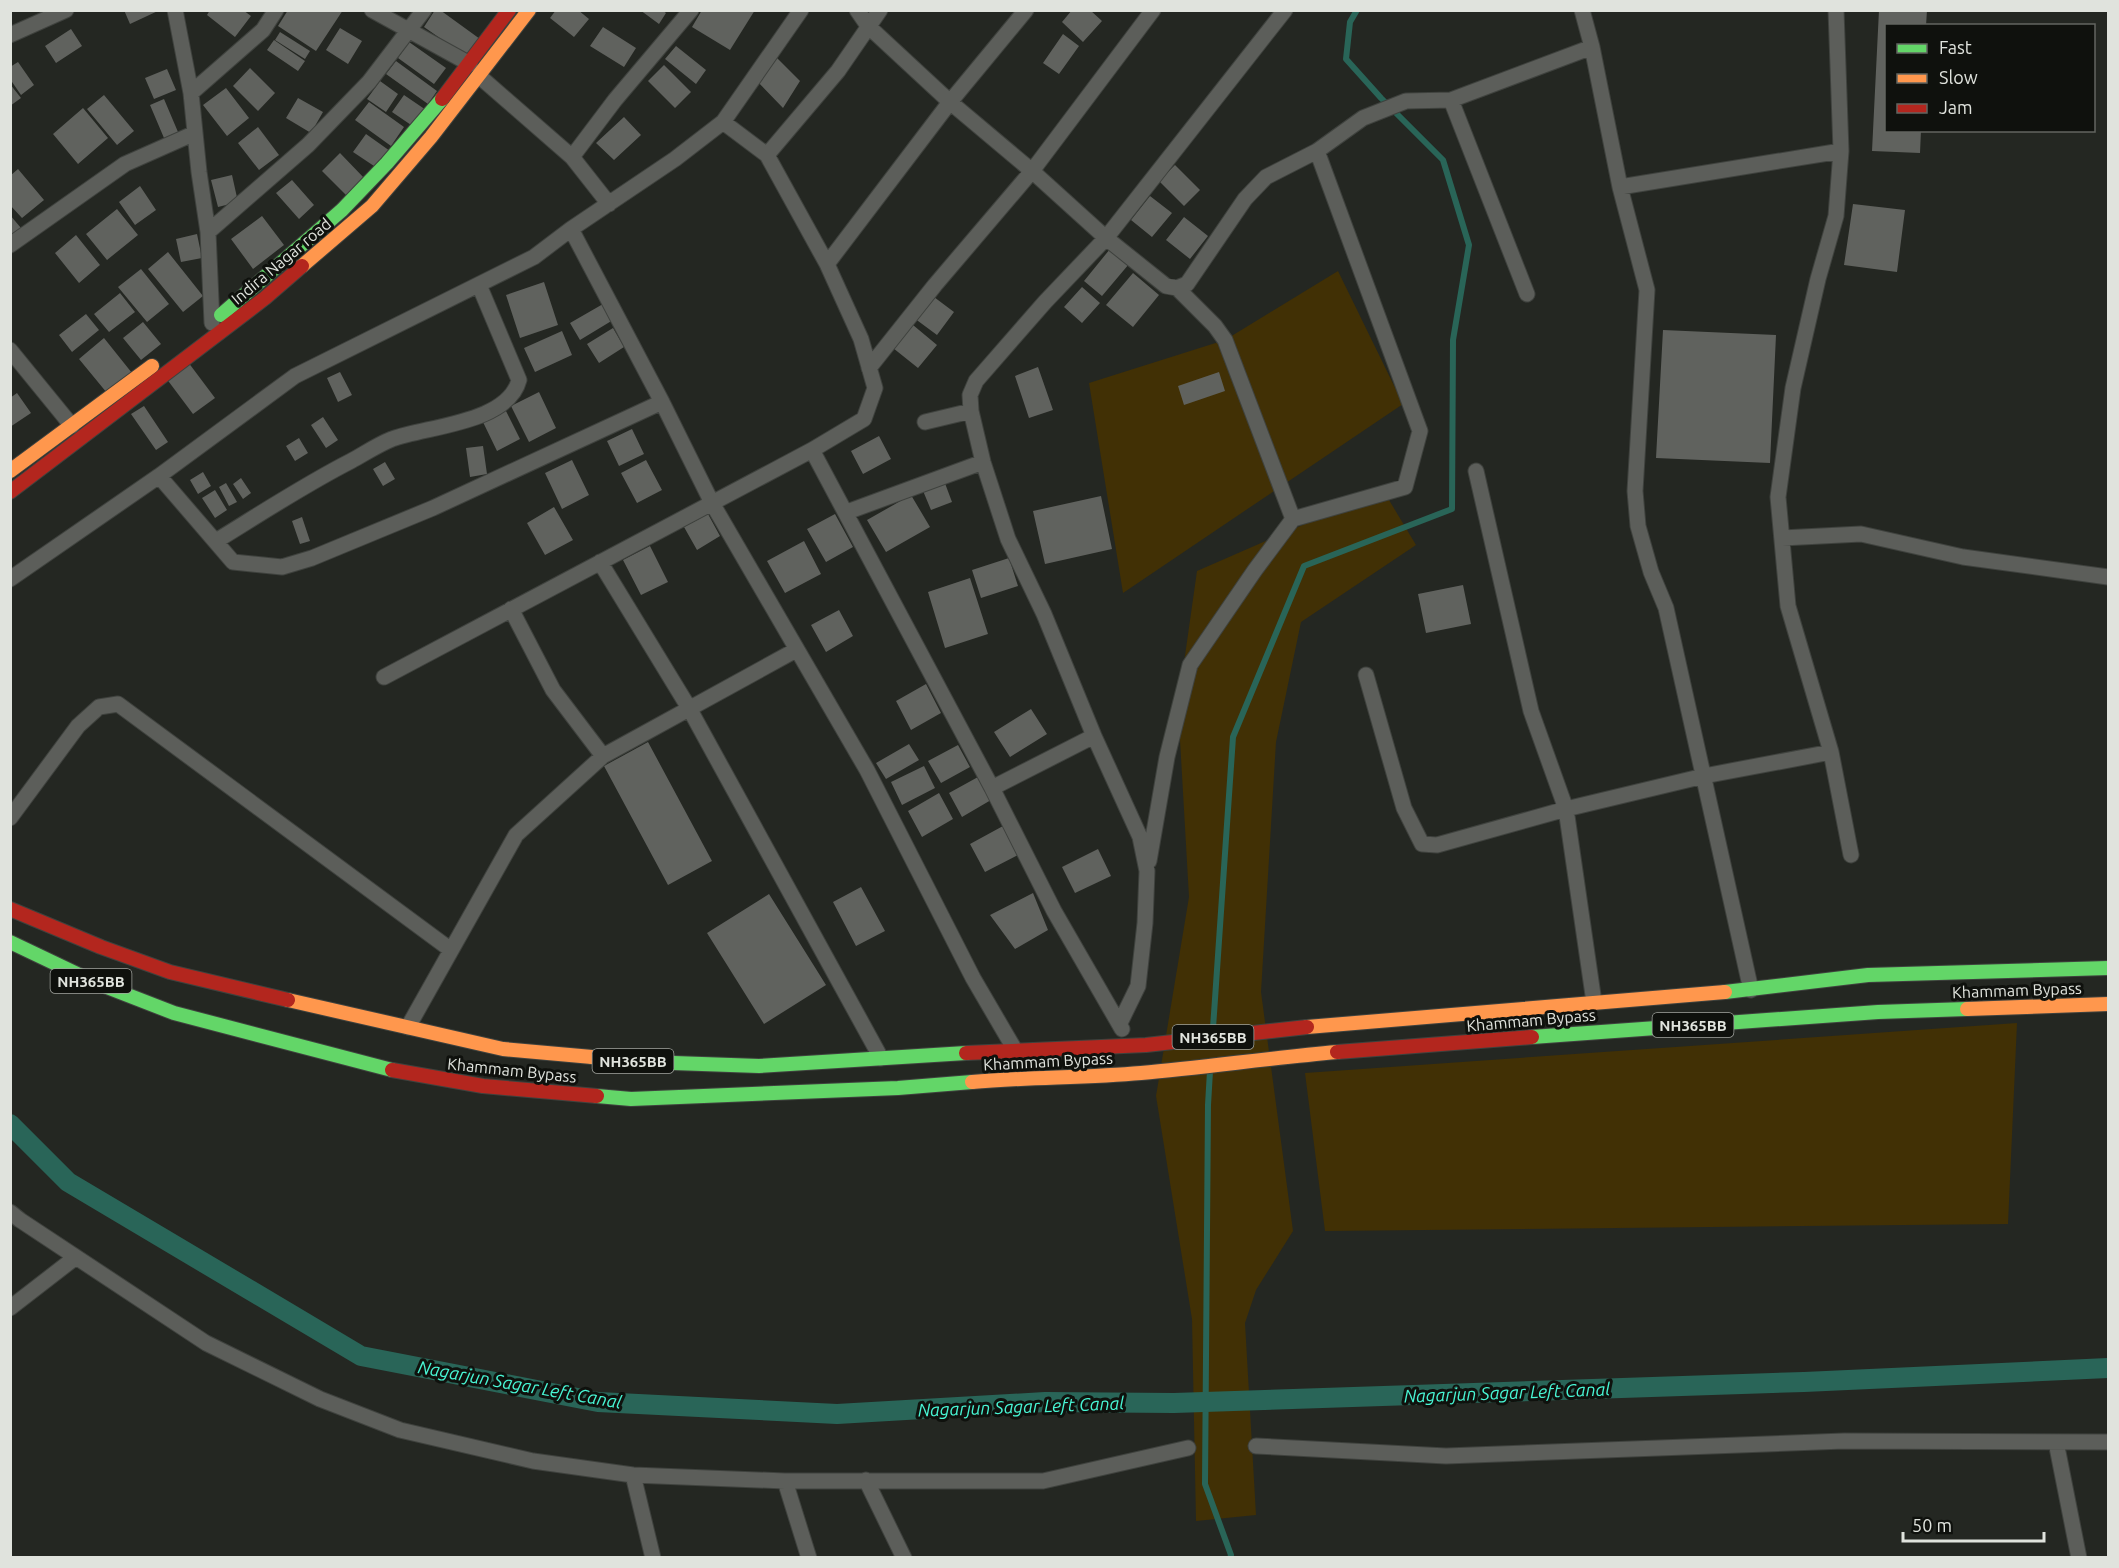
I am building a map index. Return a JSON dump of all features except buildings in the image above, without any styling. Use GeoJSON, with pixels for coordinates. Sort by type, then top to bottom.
{"type":"FeatureCollection","features":[{"type":"Feature","properties":{"kind":"main road","name":"Indira Nagar road"},"geometry":{"type":"LineString","coordinates":[[10,492],[265,298],[372,206],[431,136],[474,70],[509,10]]}},
{"type":"Feature","properties":{"kind":"main road","name":"Indira Nagar road"},"geometry":{"type":"LineString","coordinates":[[10,471],[213,323],[341,211],[529,10]]}},
{"type":"Feature","properties":{"kind":"main road","name":"Khammam Bypass"},"geometry":{"type":"LineString","coordinates":[[10,909],[86,943],[145,965],[204,981],[503,1049],[645,1062],[759,1066],[1015,1050],[1146,1045],[1279,1029],[1752,990],[1868,975],[2109,968]]}},
{"type":"Feature","properties":{"kind":"main road","name":"Khammam Bypass"},"geometry":{"type":"LineString","coordinates":[[10,942],[94,982],[174,1013],[382,1068],[483,1086],[631,1099],[898,1089],[1031,1077],[1154,1071],[1278,1057],[1592,1032],[1878,1012],[2109,1004]]}},
{"type":"Feature","properties":{"kind":"street"},"geometry":{"type":"LineString","coordinates":[[10,35],[66,10]]}},
{"type":"Feature","properties":{"kind":"street"},"geometry":{"type":"LineString","coordinates":[[175,10],[191,93],[208,232],[213,323]]}},
{"type":"Feature","properties":{"kind":"street"},"geometry":{"type":"LineString","coordinates":[[191,93],[263,30],[276,10]]}},
{"type":"Feature","properties":{"kind":"street"},"geometry":{"type":"LineString","coordinates":[[372,10],[474,70],[572,158],[609,204]]}},
{"type":"Feature","properties":{"kind":"street"},"geometry":{"type":"LineString","coordinates":[[208,232],[308,145],[369,82],[424,10]]}},
{"type":"Feature","properties":{"kind":"street"},"geometry":{"type":"LineString","coordinates":[[572,158],[615,100],[691,10]]}},
{"type":"Feature","properties":{"kind":"street"},"geometry":{"type":"LineString","coordinates":[[10,579],[159,476],[296,376],[534,257],[571,229],[675,159],[723,122],[801,10]]}},
{"type":"Feature","properties":{"kind":"street"},"geometry":{"type":"LineString","coordinates":[[857,10],[868,26],[950,102],[1107,238],[1166,286],[1177,288],[1187,284],[1245,199],[1266,177],[1317,151],[1364,118],[1406,101],[1451,100],[1592,47]]}},
{"type":"Feature","properties":{"kind":"street"},"geometry":{"type":"LineString","coordinates":[[768,155],[838,71],[880,10]]}},
{"type":"Feature","properties":{"kind":"street"},"geometry":{"type":"LineString","coordinates":[[826,264],[950,102],[1026,10]]}},
{"type":"Feature","properties":{"kind":"street"},"geometry":{"type":"LineString","coordinates":[[869,368],[935,285],[1032,171],[1153,10]]}},
{"type":"Feature","properties":{"kind":"street"},"geometry":{"type":"LineString","coordinates":[[1147,871],[1140,837],[1094,736],[1044,614],[1008,539],[983,462],[971,411],[970,395],[976,381],[1045,302],[1107,238],[1285,10]]}},
{"type":"Feature","properties":{"kind":"street"},"geometry":{"type":"LineString","coordinates":[[1582,10],[1592,47],[1620,187],[1647,290],[1635,491],[1638,526],[1651,572],[1666,608],[1752,990]]}},
{"type":"Feature","properties":{"kind":"street"},"geometry":{"type":"LineString","coordinates":[[1836,10],[1841,151],[1836,216],[1818,279],[1793,388],[1778,497],[1788,606],[1831,752],[1851,855]]}},
{"type":"Feature","properties":{"kind":"street"},"geometry":{"type":"LineString","coordinates":[[1451,100],[1527,294]]}},
{"type":"Feature","properties":{"kind":"street"},"geometry":{"type":"LineString","coordinates":[[384,678],[812,450],[864,418],[875,388],[861,339],[826,264],[768,155],[723,122]]}},
{"type":"Feature","properties":{"kind":"street"},"geometry":{"type":"LineString","coordinates":[[10,245],[125,164],[195,134]]}},
{"type":"Feature","properties":{"kind":"street"},"geometry":{"type":"LineString","coordinates":[[1120,1023],[1138,986],[1145,923],[1147,871],[1167,757],[1190,665],[1293,519],[1405,487],[1420,431],[1317,151]]}},
{"type":"Feature","properties":{"kind":"street"},"geometry":{"type":"LineString","coordinates":[[1620,187],[1841,151]]}},
{"type":"Feature","properties":{"kind":"street"},"geometry":{"type":"LineString","coordinates":[[571,229],[712,503],[867,770],[974,978],[1015,1050]]}},
{"type":"Feature","properties":{"kind":"street"},"geometry":{"type":"LineString","coordinates":[[216,541],[321,477],[390,440],[466,421],[507,402],[516,390],[519,380],[479,285]]}},
{"type":"Feature","properties":{"kind":"street"},"geometry":{"type":"LineString","coordinates":[[1177,288],[1215,326],[1225,340],[1293,519]]}},
{"type":"Feature","properties":{"kind":"street"},"geometry":{"type":"LineString","coordinates":[[10,350],[72,426]]}},
{"type":"Feature","properties":{"kind":"street"},"geometry":{"type":"LineString","coordinates":[[159,476],[233,562],[282,567],[312,558],[433,508],[662,402]]}},
{"type":"Feature","properties":{"kind":"street"},"geometry":{"type":"LineString","coordinates":[[925,422],[971,411]]}},
{"type":"Feature","properties":{"kind":"street"},"geometry":{"type":"LineString","coordinates":[[812,450],[992,788],[1054,911],[1120,1023],[1130,1046]]}},
{"type":"Feature","properties":{"kind":"street"},"geometry":{"type":"LineString","coordinates":[[847,512],[983,462]]}},
{"type":"Feature","properties":{"kind":"street"},"geometry":{"type":"LineString","coordinates":[[1476,471],[1531,711],[1566,810],[1594,1002]]}},
{"type":"Feature","properties":{"kind":"street"},"geometry":{"type":"LineString","coordinates":[[1782,538],[1861,534],[1963,557],[2109,577]]}},
{"type":"Feature","properties":{"kind":"street"},"geometry":{"type":"LineString","coordinates":[[600,562],[689,708],[881,1058]]}},
{"type":"Feature","properties":{"kind":"street"},"geometry":{"type":"LineString","coordinates":[[512,609],[553,690],[603,756]]}},
{"type":"Feature","properties":{"kind":"street"},"geometry":{"type":"LineString","coordinates":[[408,1027],[516,835],[603,756],[796,650]]}},
{"type":"Feature","properties":{"kind":"street"},"geometry":{"type":"LineString","coordinates":[[1366,675],[1404,808],[1422,844],[1437,845],[1704,776],[1831,752]]}},
{"type":"Feature","properties":{"kind":"street"},"geometry":{"type":"LineString","coordinates":[[10,818],[78,726],[99,707],[118,704],[451,950]]}},
{"type":"Feature","properties":{"kind":"street"},"geometry":{"type":"LineString","coordinates":[[992,788],[1094,736]]}},
{"type":"Feature","properties":{"kind":"street"},"geometry":{"type":"LineString","coordinates":[[10,1212],[206,1343],[320,1399],[400,1430],[532,1461],[633,1475],[785,1481],[1043,1481],[1188,1448]]}},
{"type":"Feature","properties":{"kind":"street"},"geometry":{"type":"LineString","coordinates":[[10,1308],[76,1257]]}},
{"type":"Feature","properties":{"kind":"street"},"geometry":{"type":"LineString","coordinates":[[1256,1446],[1446,1456],[1844,1442],[2109,1442]]}},
{"type":"Feature","properties":{"kind":"street"},"geometry":{"type":"LineString","coordinates":[[2056,1442],[2079,1557]]}},
{"type":"Feature","properties":{"kind":"street"},"geometry":{"type":"LineString","coordinates":[[633,1475],[653,1557]]}},
{"type":"Feature","properties":{"kind":"street"},"geometry":{"type":"LineString","coordinates":[[866,1480],[904,1557]]}},
{"type":"Feature","properties":{"kind":"street"},"geometry":{"type":"LineString","coordinates":[[785,1481],[809,1557]]}},
{"type":"Feature","properties":{"kind":"shaded area"},"geometry":{"type":"Polygon","coordinates":[[[1338,271],[1403,404],[1123,593],[1089,383],[1225,340],[1338,271]]]}},
{"type":"Feature","properties":{"kind":"shaded area"},"geometry":{"type":"Polygon","coordinates":[[[1383,490],[1416,545],[1301,622],[1276,742],[1261,992],[1293,1231],[1256,1290],[1245,1323],[1256,1515],[1196,1521],[1192,1319],[1156,1096],[1189,897],[1178,705],[1197,571],[1383,490]]]}},
{"type":"Feature","properties":{"kind":"shaded area"},"geometry":{"type":"Polygon","coordinates":[[[2017,1023],[2008,1224],[1325,1231],[1305,1073],[2017,1023]]]}},
{"type":"Feature","properties":{"kind":"waterway"},"geometry":{"type":"LineString","coordinates":[[1213,1028],[1233,737],[1304,566],[1452,509],[1453,340],[1469,245],[1443,160],[1346,59],[1350,22],[1357,10]]}},
{"type":"Feature","properties":{"kind":"waterway"},"geometry":{"type":"LineString","coordinates":[[1210,1071],[1205,1484],[1231,1555],[1230,1558]]}},
{"type":"Feature","properties":{"kind":"waterway","name":"Nagarjun Sagar Left Canal"},"geometry":{"type":"LineString","coordinates":[[10,1124],[68,1182],[361,1356],[598,1402],[837,1414],[1045,1402],[1174,1403],[1804,1382],[2108,1368]]}},
{"type":"Feature","properties":{"kind":"traffic: fast"},"geometry":{"type":"LineString","coordinates":[[221,315],[342,210],[387,163],[442,99]]}},
{"type":"Feature","properties":{"kind":"traffic: fast"},"geometry":{"type":"LineString","coordinates":[[10,942],[94,982],[174,1013],[392,1070]]}},
{"type":"Feature","properties":{"kind":"traffic: fast"},"geometry":{"type":"LineString","coordinates":[[1725,992],[1868,975],[2108,968]]}},
{"type":"Feature","properties":{"kind":"traffic: fast"},"geometry":{"type":"LineString","coordinates":[[1532,1037],[1878,1012],[1967,1009]]}},
{"type":"Feature","properties":{"kind":"traffic: fast"},"geometry":{"type":"LineString","coordinates":[[592,1057],[645,1062],[759,1066],[966,1053]]}},
{"type":"Feature","properties":{"kind":"traffic: fast"},"geometry":{"type":"LineString","coordinates":[[597,1096],[631,1099],[898,1088],[972,1082]]}},
{"type":"Feature","properties":{"kind":"traffic: slow"},"geometry":{"type":"LineString","coordinates":[[302,266],[372,206],[431,137],[529,10]]}},
{"type":"Feature","properties":{"kind":"traffic: slow"},"geometry":{"type":"LineString","coordinates":[[10,471],[152,366]]}},
{"type":"Feature","properties":{"kind":"traffic: slow"},"geometry":{"type":"LineString","coordinates":[[1307,1027],[1725,992]]}},
{"type":"Feature","properties":{"kind":"traffic: slow"},"geometry":{"type":"LineString","coordinates":[[288,1000],[503,1049],[592,1057]]}},
{"type":"Feature","properties":{"kind":"traffic: slow"},"geometry":{"type":"LineString","coordinates":[[1967,1009],[2108,1004]]}},
{"type":"Feature","properties":{"kind":"traffic: slow"},"geometry":{"type":"LineString","coordinates":[[972,1082],[1141,1073],[1337,1052]]}},
{"type":"Feature","properties":{"kind":"traffic: jam"},"geometry":{"type":"LineString","coordinates":[[442,99],[509,10]]}},
{"type":"Feature","properties":{"kind":"traffic: jam"},"geometry":{"type":"LineString","coordinates":[[10,492],[265,298],[302,266]]}},
{"type":"Feature","properties":{"kind":"traffic: jam"},"geometry":{"type":"LineString","coordinates":[[10,909],[101,947],[170,972],[288,1000]]}},
{"type":"Feature","properties":{"kind":"traffic: jam"},"geometry":{"type":"LineString","coordinates":[[966,1053],[1146,1045],[1307,1027]]}},
{"type":"Feature","properties":{"kind":"traffic: jam"},"geometry":{"type":"LineString","coordinates":[[1337,1052],[1532,1037]]}},
{"type":"Feature","properties":{"kind":"traffic: jam"},"geometry":{"type":"LineString","coordinates":[[392,1070],[483,1086],[597,1096]]}}]}
